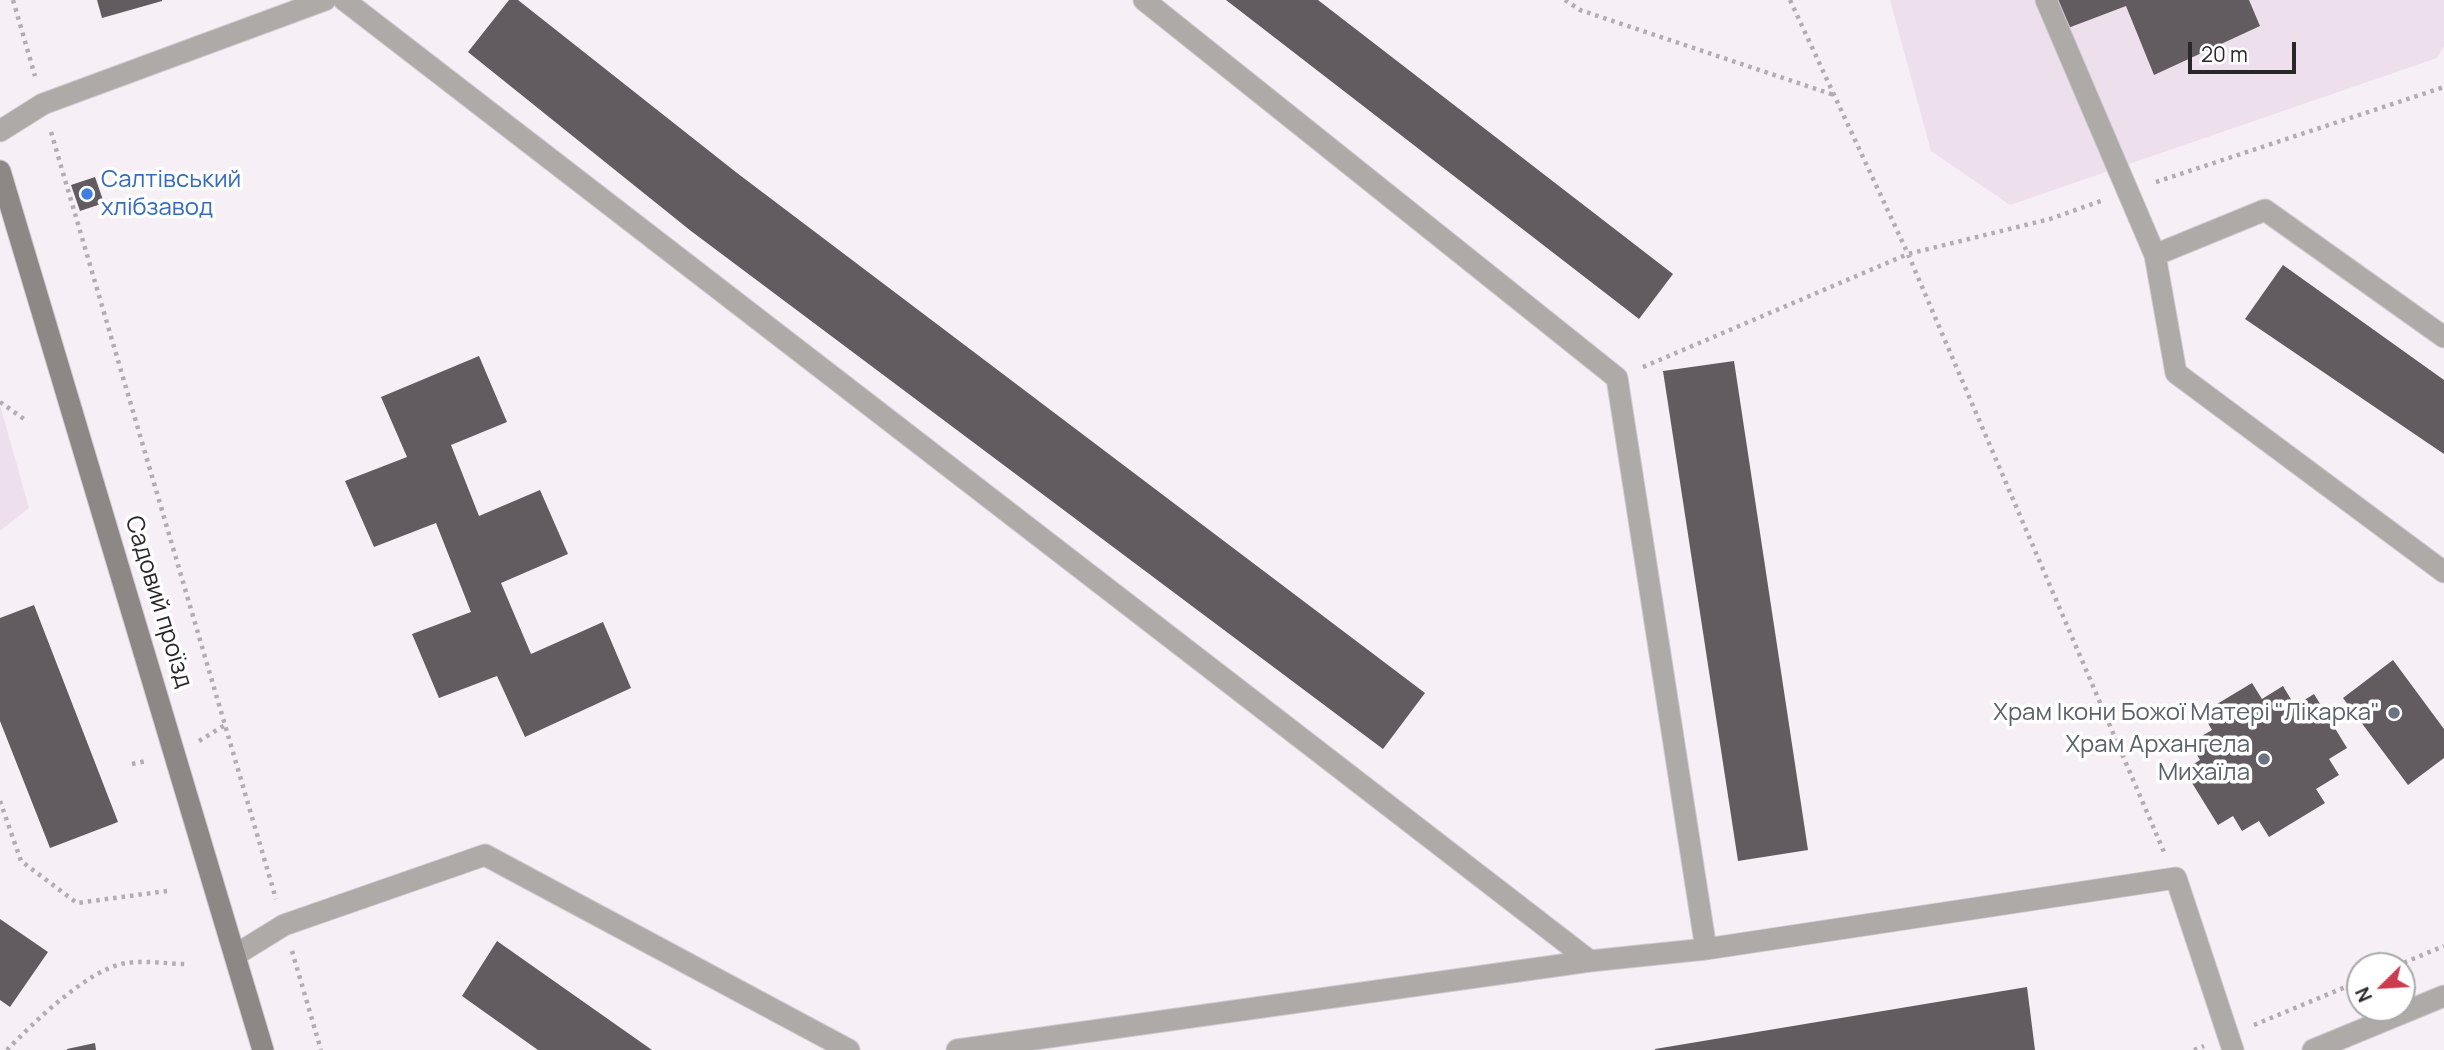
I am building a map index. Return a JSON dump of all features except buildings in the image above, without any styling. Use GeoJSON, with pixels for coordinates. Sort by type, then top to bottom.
{"type":"FeatureCollection","features":[{"type":"Feature","properties":{"kind":"street","name":"Садовий проїзд"},"geometry":{"type":"LineString","coordinates":[[0,170],[237,954],[263,1050]]}},
{"type":"Feature","properties":{"kind":"lane"},"geometry":{"type":"LineString","coordinates":[[0,131],[43,104],[326,0]]}},
{"type":"Feature","properties":{"kind":"lane"},"geometry":{"type":"LineString","coordinates":[[344,0],[1590,961]]}},
{"type":"Feature","properties":{"kind":"lane"},"geometry":{"type":"LineString","coordinates":[[1144,0],[1617,378],[1706,949]]}},
{"type":"Feature","properties":{"kind":"lane"},"geometry":{"type":"LineString","coordinates":[[2046,0],[2155,255],[2176,373],[2444,572]]}},
{"type":"Feature","properties":{"kind":"lane"},"geometry":{"type":"LineString","coordinates":[[2155,255],[2265,210],[2444,337]]}},
{"type":"Feature","properties":{"kind":"lane"},"geometry":{"type":"LineString","coordinates":[[237,954],[284,925],[485,855],[849,1050]]}},
{"type":"Feature","properties":{"kind":"lane"},"geometry":{"type":"LineString","coordinates":[[957,1050],[1590,961],[1706,949],[2176,878],[2230,1043]]}},
{"type":"Feature","properties":{"kind":"lane"},"geometry":{"type":"LineString","coordinates":[[2313,1050],[2444,996]]}},
{"type":"Feature","properties":{"kind":"path"},"geometry":{"type":"LineString","coordinates":[[13,0],[321,1050]]}},
{"type":"Feature","properties":{"kind":"path"},"geometry":{"type":"LineString","coordinates":[[1565,0],[1580,10],[1834,95]]}},
{"type":"Feature","properties":{"kind":"path"},"geometry":{"type":"LineString","coordinates":[[1790,0],[1909,254],[2176,878]]}},
{"type":"Feature","properties":{"kind":"path"},"geometry":{"type":"LineString","coordinates":[[1617,378],[1909,254],[2050,219],[2444,87]]}},
{"type":"Feature","properties":{"kind":"path"},"geometry":{"type":"LineString","coordinates":[[0,402],[23,419]]}},
{"type":"Feature","properties":{"kind":"path"},"geometry":{"type":"LineString","coordinates":[[0,801],[21,861],[77,903],[167,891]]}},
{"type":"Feature","properties":{"kind":"path"},"geometry":{"type":"LineString","coordinates":[[2416,958],[2444,946]]}},
{"type":"Feature","properties":{"kind":"path"},"geometry":{"type":"LineString","coordinates":[[7,1050],[55,1003],[93,978],[124,963],[187,964]]}},
{"type":"Feature","properties":{"kind":"path"},"geometry":{"type":"LineString","coordinates":[[2194,1050],[2230,1043],[2346,988]]}},
{"type":"Feature","properties":{"kind":"shaded area"},"geometry":{"type":"Polygon","coordinates":[[[1890,0],[2444,0],[2444,46],[2437,58],[2010,205],[1931,151],[1890,0]]]}},
{"type":"Feature","properties":{"kind":"shaded area"},"geometry":{"type":"Polygon","coordinates":[[[0,405],[29,508],[0,531],[0,405]]]}},
{"type":"Feature","properties":{"kind":"place","name":"Салтівський хлібзавод"},"geometry":{"type":"Point","coordinates":[87,194]}},
{"type":"Feature","properties":{"kind":"place","name":"Храм Ікони Божої Матері \"Лікарка\""},"geometry":{"type":"Point","coordinates":[2394,713]}},
{"type":"Feature","properties":{"kind":"place","name":"Храм Архангела Михаїла"},"geometry":{"type":"Point","coordinates":[2264,759]}}]}
